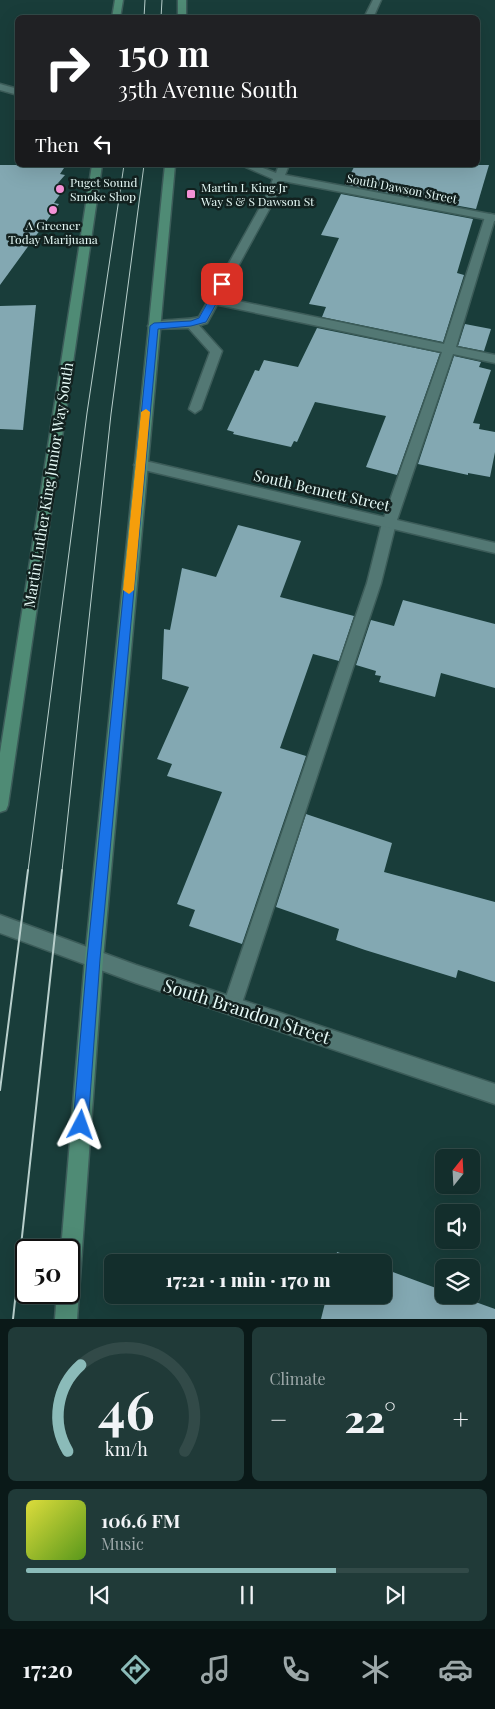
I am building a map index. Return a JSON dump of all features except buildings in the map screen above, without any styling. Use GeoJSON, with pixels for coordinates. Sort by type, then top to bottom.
{"type":"FeatureCollection","features":[{"type":"Feature","properties":{"kind":"main road"},"geometry":{"type":"LineString","coordinates":[[116,15],[119,0]]}},
{"type":"Feature","properties":{"kind":"main road"},"geometry":{"type":"LineString","coordinates":[[182,0],[182,15]]}},
{"type":"Feature","properties":{"kind":"main road","name":"Martin Luther King Junior Way South"},"geometry":{"type":"LineString","coordinates":[[0,805],[96,167]]}},
{"type":"Feature","properties":{"kind":"main road"},"geometry":{"type":"LineString","coordinates":[[72,1239],[94,959],[170,167]]}},
{"type":"Feature","properties":{"kind":"main road"},"geometry":{"type":"LineString","coordinates":[[66,1319],[67,1304]]}},
{"type":"Feature","properties":{"kind":"street"},"geometry":{"type":"LineString","coordinates":[[370,15],[377,0]]}},
{"type":"Feature","properties":{"kind":"street"},"geometry":{"type":"LineString","coordinates":[[2,90],[15,92]]}},
{"type":"Feature","properties":{"kind":"street","name":"South Dawson Street"},"geometry":{"type":"LineString","coordinates":[[251,167],[278,177],[492,218]]}},
{"type":"Feature","properties":{"kind":"street"},"geometry":{"type":"LineString","coordinates":[[154,326],[191,324],[203,320],[273,193],[283,167]]}},
{"type":"Feature","properties":{"kind":"street"},"geometry":{"type":"LineString","coordinates":[[232,1006],[374,583],[389,523],[492,218]]}},
{"type":"Feature","properties":{"kind":"street"},"geometry":{"type":"LineString","coordinates":[[214,300],[495,359]]}},
{"type":"Feature","properties":{"kind":"street"},"geometry":{"type":"LineString","coordinates":[[191,324],[216,351],[195,409]]}},
{"type":"Feature","properties":{"kind":"street","name":"South Bennett Street"},"geometry":{"type":"LineString","coordinates":[[141,464],[495,548]]}},
{"type":"Feature","properties":{"kind":"street","name":"South Brandon Street"},"geometry":{"type":"LineString","coordinates":[[0,924],[94,959],[495,1094]]}},
{"type":"Feature","properties":{"kind":"tram line"},"geometry":{"type":"LineString","coordinates":[[144,15],[145,0]]}},
{"type":"Feature","properties":{"kind":"tram line"},"geometry":{"type":"LineString","coordinates":[[161,15],[162,0]]}},
{"type":"Feature","properties":{"kind":"tram line"},"geometry":{"type":"LineString","coordinates":[[28,871],[87,413],[124,167]]}},
{"type":"Feature","properties":{"kind":"tram line"},"geometry":{"type":"LineString","coordinates":[[62,871],[111,414],[144,167]]}},
{"type":"Feature","properties":{"kind":"tram line"},"geometry":{"type":"LineString","coordinates":[[0,1090],[28,870]]}},
{"type":"Feature","properties":{"kind":"tram line"},"geometry":{"type":"LineString","coordinates":[[13,1319],[62,870]]}},
{"type":"Feature","properties":{"kind":"slow traffic"},"geometry":{"type":"LineString","coordinates":[[129,590],[146,412]]}},
{"type":"Feature","properties":{"kind":"place","name":"Puget Sound Smoke Shop"},"geometry":{"type":"Point","coordinates":[60,189]}},
{"type":"Feature","properties":{"kind":"place","name":"Martin L King Jr Way S & S Dawson St"},"geometry":{"type":"Point","coordinates":[191,194]}},
{"type":"Feature","properties":{"kind":"place","name":"A Greener Today Marijuana"},"geometry":{"type":"Point","coordinates":[53,210]}},
{"type":"Feature","properties":{"kind":"route"},"geometry":{"type":"LineString","coordinates":[[81,1125],[94,959],[154,326],[191,324],[203,320],[222,284]]}}]}
